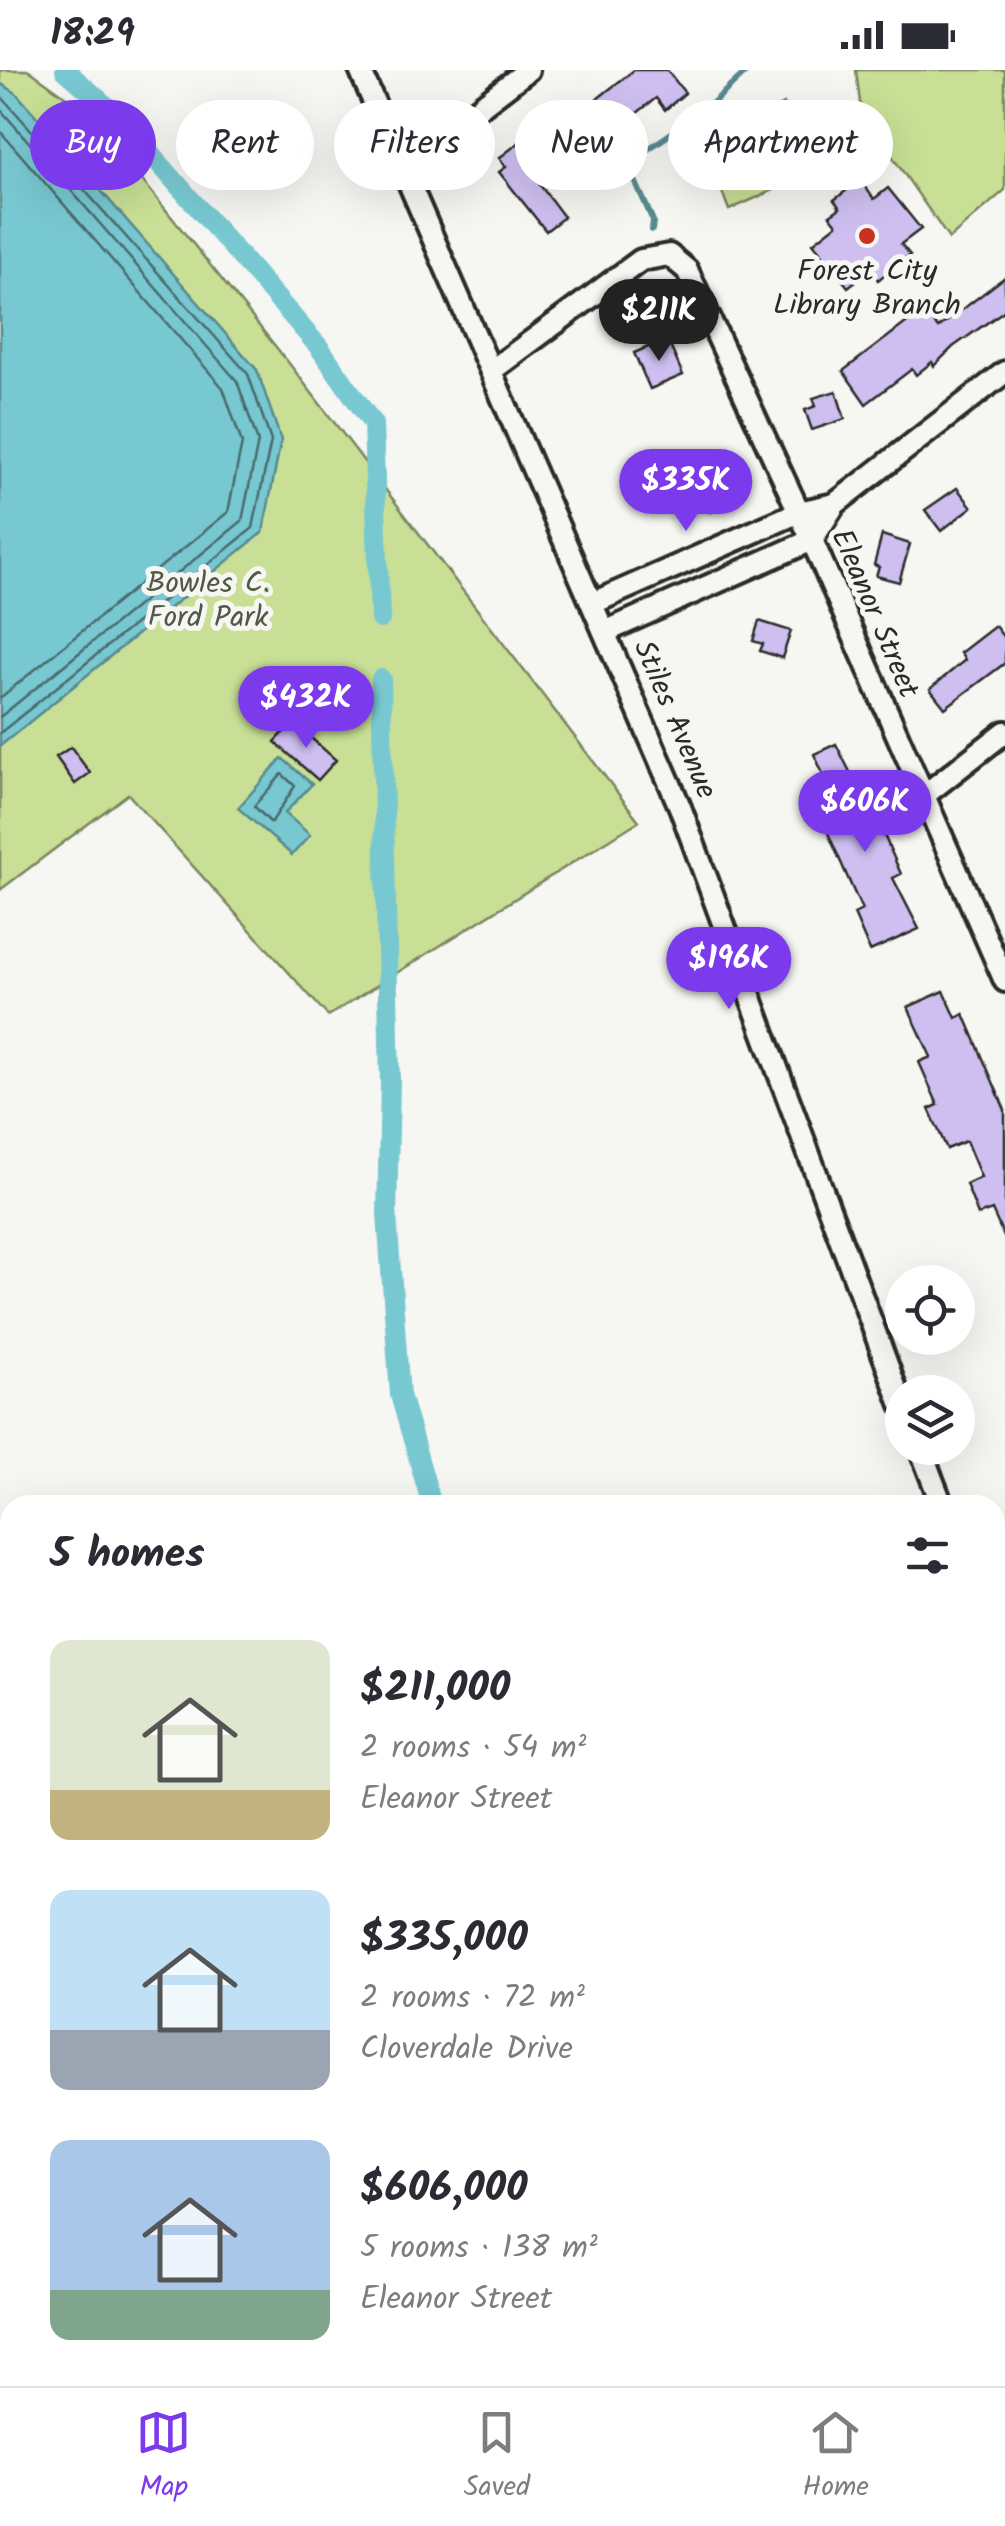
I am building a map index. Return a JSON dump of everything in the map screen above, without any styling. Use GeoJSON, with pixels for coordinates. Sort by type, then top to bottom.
{"type":"FeatureCollection","features":[{"type":"Feature","properties":{"kind":"street","name":"Stiles Avenue"},"geometry":{"type":"LineString","coordinates":[[360,70],[373,100]]}},
{"type":"Feature","properties":{"kind":"street"},"geometry":{"type":"LineString","coordinates":[[489,100],[528,70]]}},
{"type":"Feature","properties":{"kind":"street","name":"Stiles Avenue"},"geometry":{"type":"LineString","coordinates":[[412,190],[680,806],[891,1375]]}},
{"type":"Feature","properties":{"kind":"street","name":"Eleanor Street"},"geometry":{"type":"LineString","coordinates":[[491,371],[641,260],[669,255],[686,270],[800,512],[1005,981]]}},
{"type":"Feature","properties":{"kind":"street"},"geometry":{"type":"LineString","coordinates":[[606,631],[812,540],[835,504],[1005,372]]}},
{"type":"Feature","properties":{"kind":"street"},"geometry":{"type":"LineString","coordinates":[[594,603],[800,512],[835,504]]}},
{"type":"Feature","properties":{"kind":"street"},"geometry":{"type":"LineString","coordinates":[[922,797],[1005,732]]}},
{"type":"Feature","properties":{"kind":"street"},"geometry":{"type":"LineString","coordinates":[[927,1465],[938,1495]]}},
{"type":"Feature","properties":{"kind":"green space","name":"Bowles C. Ford Park"},"geometry":{"type":"Polygon","coordinates":[[[0,70],[29,70],[70,100],[30,100],[30,190],[150,190],[288,362],[639,821],[328,1016],[128,794],[0,890],[0,70]]]}},
{"type":"Feature","properties":{"kind":"green space"},"geometry":{"type":"Polygon","coordinates":[[[856,70],[1005,70],[1005,190],[949,239],[893,158],[893,100],[860,100],[856,70]]]}},
{"type":"Feature","properties":{"kind":"green space"},"geometry":{"type":"Polygon","coordinates":[[[721,190],[774,190],[729,210],[721,190]]]}},
{"type":"Feature","properties":{"kind":"water"},"geometry":{"type":"Polygon","coordinates":[[[0,83],[30,109],[30,190],[100,190],[257,370],[281,440],[263,532],[0,746],[0,83]]]}},
{"type":"Feature","properties":{"kind":"water"},"geometry":{"type":"Polygon","coordinates":[[[282,758],[312,784],[285,813],[310,835],[292,855],[238,808],[282,758]]]}},
{"type":"Feature","properties":{"kind":"building"},"geometry":{"type":"Polygon","coordinates":[[[634,70],[667,70],[685,93],[677,100],[668,100],[665,110],[656,98],[648,104],[648,100],[596,100],[634,70]]]}},
{"type":"Feature","properties":{"kind":"building"},"geometry":{"type":"Polygon","coordinates":[[[515,146],[515,190],[544,190],[564,217],[546,231],[499,172],[506,167],[499,158],[515,146]]]}},
{"type":"Feature","properties":{"kind":"building","name":"Forest City Library Branch"},"geometry":{"type":"Polygon","coordinates":[[[847,190],[867,190],[874,199],[890,190],[921,229],[901,244],[910,255],[878,280],[870,270],[848,287],[813,243],[837,224],[830,215],[840,208],[834,200],[847,190]]]}},
{"type":"Feature","properties":{"kind":"building"},"geometry":{"type":"Polygon","coordinates":[[[1005,277],[1005,310],[953,347],[934,366],[932,362],[916,375],[912,369],[866,404],[843,371],[923,310],[938,328],[1005,277]]]}},
{"type":"Feature","properties":{"kind":"building"},"geometry":{"type":"Polygon","coordinates":[[[667,339],[683,375],[650,389],[634,353],[667,339]]]}},
{"type":"Feature","properties":{"kind":"building"},"geometry":{"type":"Polygon","coordinates":[[[836,391],[845,419],[812,430],[805,410],[816,406],[813,398],[836,391]]]}},
{"type":"Feature","properties":{"kind":"building"},"geometry":{"type":"Polygon","coordinates":[[[696,468],[719,474],[711,512],[686,506],[696,468]]]}},
{"type":"Feature","properties":{"kind":"building"},"geometry":{"type":"Polygon","coordinates":[[[957,488],[972,507],[941,531],[925,510],[957,488]]]}},
{"type":"Feature","properties":{"kind":"building"},"geometry":{"type":"Polygon","coordinates":[[[882,535],[910,544],[899,582],[876,576],[879,567],[874,565],[882,535]]]}},
{"type":"Feature","properties":{"kind":"building"},"geometry":{"type":"Polygon","coordinates":[[[759,621],[791,631],[782,658],[760,651],[763,644],[753,641],[759,621]]]}},
{"type":"Feature","properties":{"kind":"building"},"geometry":{"type":"Polygon","coordinates":[[[995,626],[1005,639],[1005,663],[945,708],[930,689],[965,660],[960,653],[995,626]]]}},
{"type":"Feature","properties":{"kind":"building"},"geometry":{"type":"Polygon","coordinates":[[[293,722],[336,760],[318,780],[275,742],[293,722]]]}},
{"type":"Feature","properties":{"kind":"building"},"geometry":{"type":"Polygon","coordinates":[[[836,744],[862,796],[869,793],[873,802],[880,799],[886,813],[879,816],[880,826],[901,874],[893,878],[919,929],[870,951],[854,914],[862,910],[820,815],[838,807],[814,754],[836,744]]]}},
{"type":"Feature","properties":{"kind":"building"},"geometry":{"type":"Polygon","coordinates":[[[71,747],[90,773],[75,784],[56,757],[71,747]]]}},
{"type":"Feature","properties":{"kind":"building"},"geometry":{"type":"Polygon","coordinates":[[[944,991],[956,1018],[964,1014],[1005,1110],[1005,1239],[992,1210],[978,1215],[966,1184],[981,1177],[966,1141],[947,1149],[929,1109],[938,1105],[919,1062],[931,1057],[908,1007],[944,991]]]}},
{"type":"Feature","properties":{"kind":"waterway"},"geometry":{"type":"LineString","coordinates":[[65,70],[119,117],[319,347],[373,424],[380,619]]}},
{"type":"Feature","properties":{"kind":"waterway"},"geometry":{"type":"LineString","coordinates":[[652,230],[653,221],[629,167],[632,160],[704,111],[748,70]]}},
{"type":"Feature","properties":{"kind":"waterway"},"geometry":{"type":"LineString","coordinates":[[381,679],[390,1083],[387,1215],[400,1395],[429,1495]]}},
{"type":"Feature","properties":{"kind":"place","name":"Forest City Library Branch"},"geometry":{"type":"Point","coordinates":[867,236]}}]}
